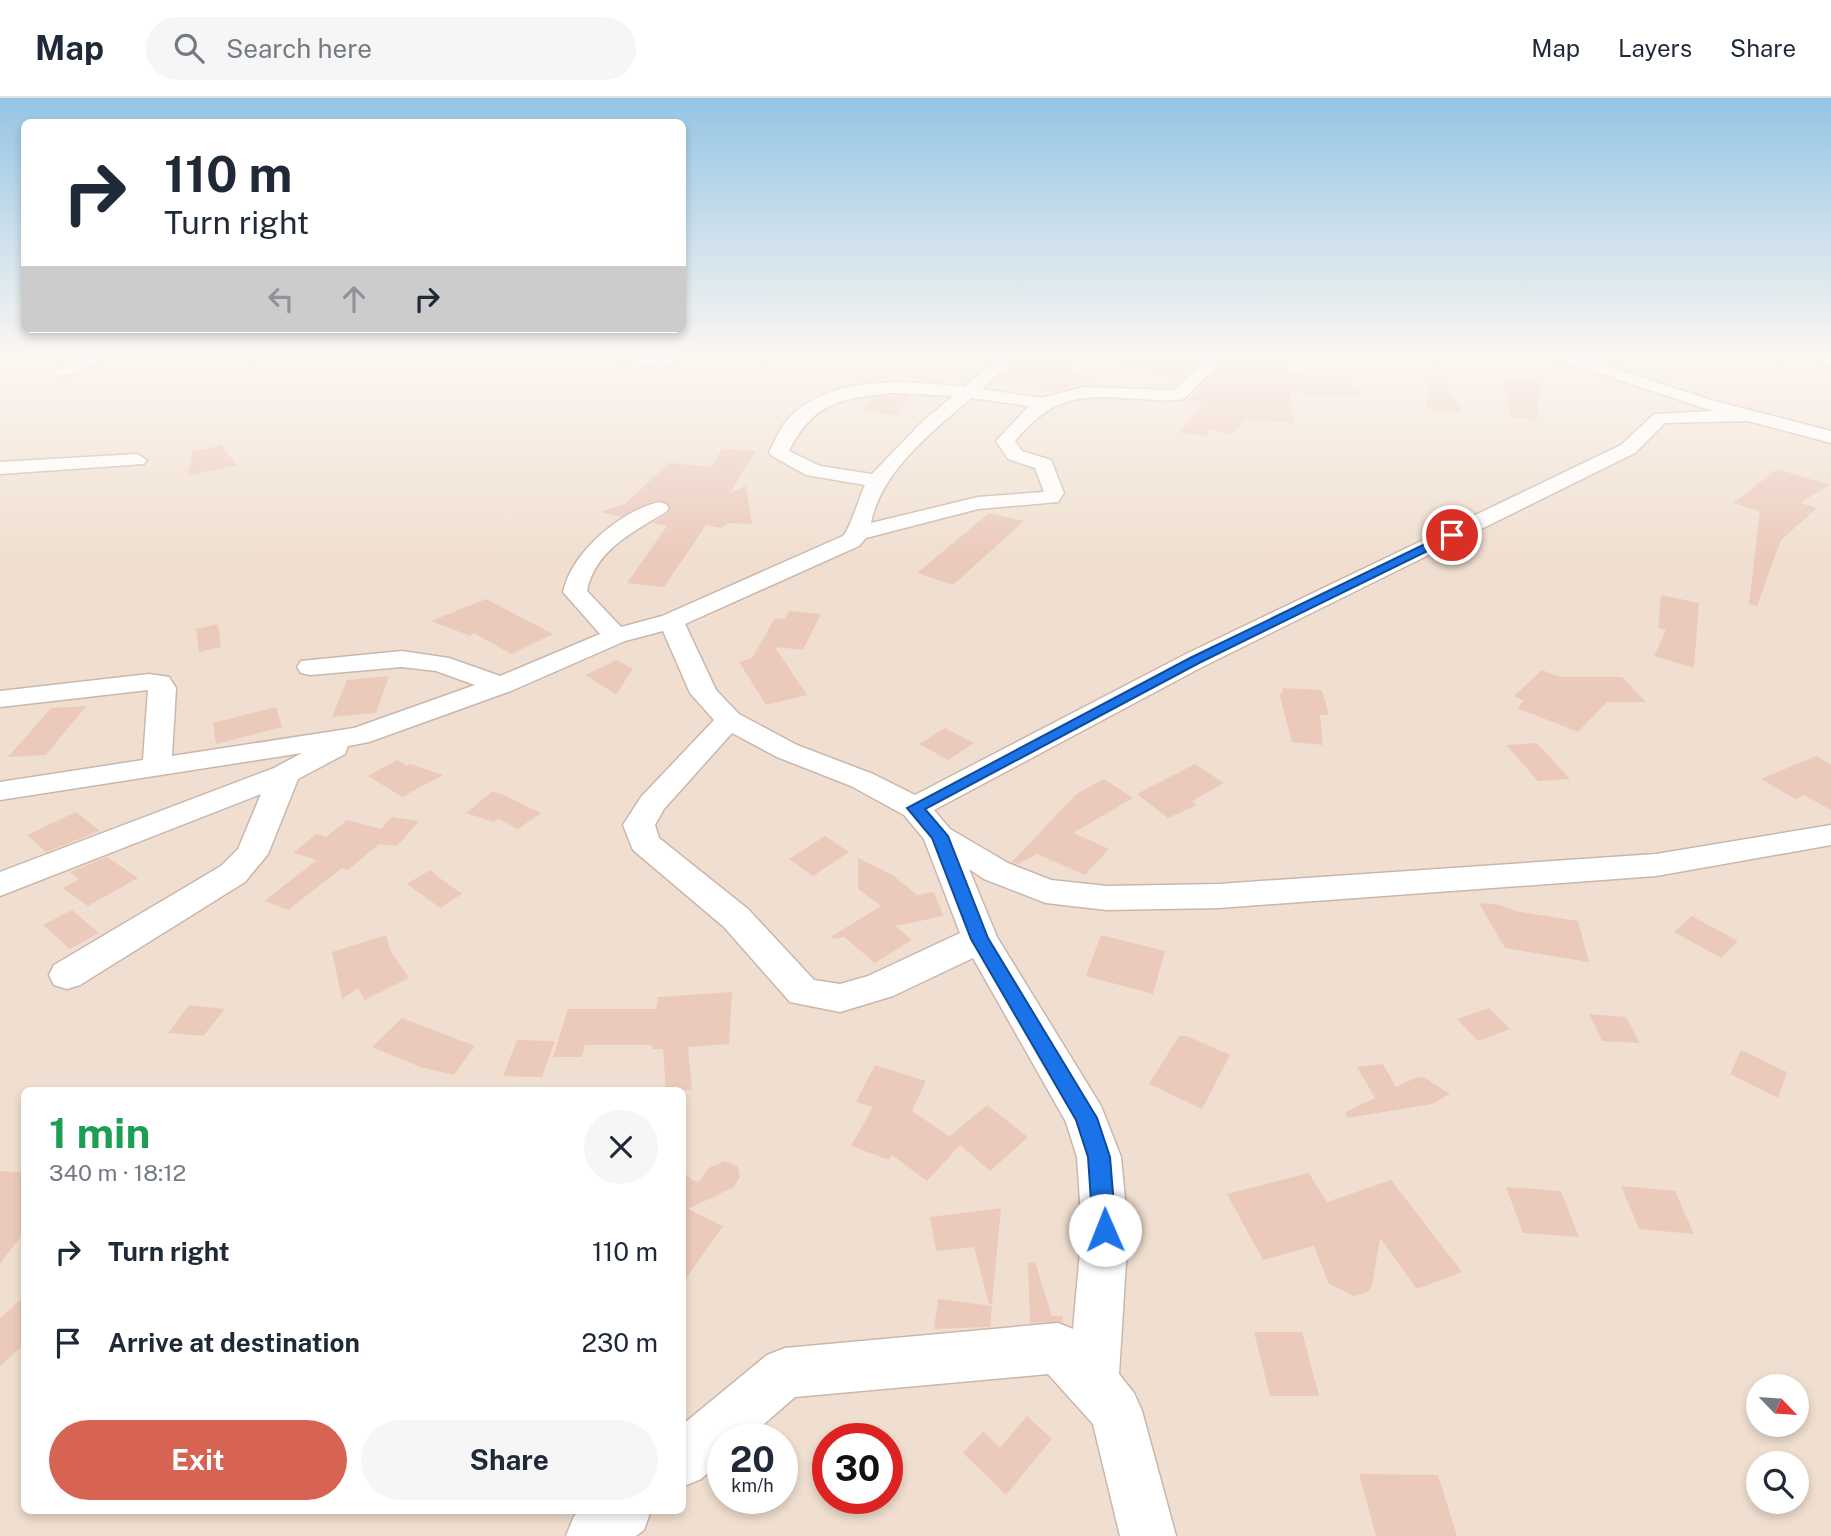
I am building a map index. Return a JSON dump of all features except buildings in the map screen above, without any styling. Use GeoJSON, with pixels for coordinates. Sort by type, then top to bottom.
{"type":"FeatureCollection","features":[{"type":"Feature","properties":{"kind":"street"},"geometry":{"type":"LineString","coordinates":[[792,424],[783,435],[779,452],[791,463],[808,470],[877,481]]}},
{"type":"Feature","properties":{"kind":"street"},"geometry":{"type":"LineString","coordinates":[[858,533],[863,510],[877,481],[930,424]]}},
{"type":"Feature","properties":{"kind":"street"},"geometry":{"type":"LineString","coordinates":[[0,885],[285,774],[359,736],[501,685],[616,636],[671,621],[839,548],[858,533],[978,503],[1051,498],[1054,494],[1044,464],[1015,455],[1004,441],[1016,424]]}},
{"type":"Feature","properties":{"kind":"street"},"geometry":{"type":"LineString","coordinates":[[915,808],[1195,660],[1628,449],[1654,424]]}},
{"type":"Feature","properties":{"kind":"street"},"geometry":{"type":"LineString","coordinates":[[1779,424],[1831,437]]}},
{"type":"Feature","properties":{"kind":"street"},"geometry":{"type":"LineString","coordinates":[[0,468],[137,460]]}},
{"type":"Feature","properties":{"kind":"street"},"geometry":{"type":"LineString","coordinates":[[616,636],[575,592],[575,578],[590,558],[620,530],[659,508]]}},
{"type":"Feature","properties":{"kind":"street"},"geometry":{"type":"LineString","coordinates":[[671,621],[704,693],[729,720],[787,751],[862,780],[915,808],[939,836],[996,871],[1046,891],[1107,898],[1219,896],[1656,864],[1831,835]]}},
{"type":"Feature","properties":{"kind":"street"},"geometry":{"type":"LineString","coordinates":[[310,667],[402,659],[440,664],[501,685]]}},
{"type":"Feature","properties":{"kind":"street"},"geometry":{"type":"LineString","coordinates":[[0,699],[159,683],[162,688],[157,766]]}},
{"type":"Feature","properties":{"kind":"street"},"geometry":{"type":"LineString","coordinates":[[729,720],[652,804],[639,824],[644,843],[736,918],[803,992],[840,998],[880,986],[980,939]]}},
{"type":"Feature","properties":{"kind":"street"},"geometry":{"type":"LineString","coordinates":[[0,791],[359,736]]}},
{"type":"Feature","properties":{"kind":"street"},"geometry":{"type":"LineString","coordinates":[[67,975],[233,874],[252,854],[285,774]]}},
{"type":"Feature","properties":{"kind":"street"},"geometry":{"type":"LineString","coordinates":[[939,836],[980,939],[1086,1118],[1099,1157],[1105,1230],[1093,1383]]}},
{"type":"Feature","properties":{"kind":"street"},"geometry":{"type":"LineString","coordinates":[[686,1457],[785,1373],[1058,1349],[1093,1383],[1116,1411],[1148,1536]]}},
{"type":"Feature","properties":{"kind":"street"},"geometry":{"type":"LineString","coordinates":[[594,1536],[619,1514]]}},
{"type":"Feature","properties":{"kind":"shaded area"},"geometry":{"type":"Polygon","coordinates":[[[0,424],[1831,424],[1831,1536],[0,1536],[0,424]]]}},
{"type":"Feature","properties":{"kind":"route"},"geometry":{"type":"LineString","coordinates":[[1105,1230],[1099,1157],[1086,1118],[980,939],[939,836],[915,808],[1195,660],[1452,535]]}}]}
